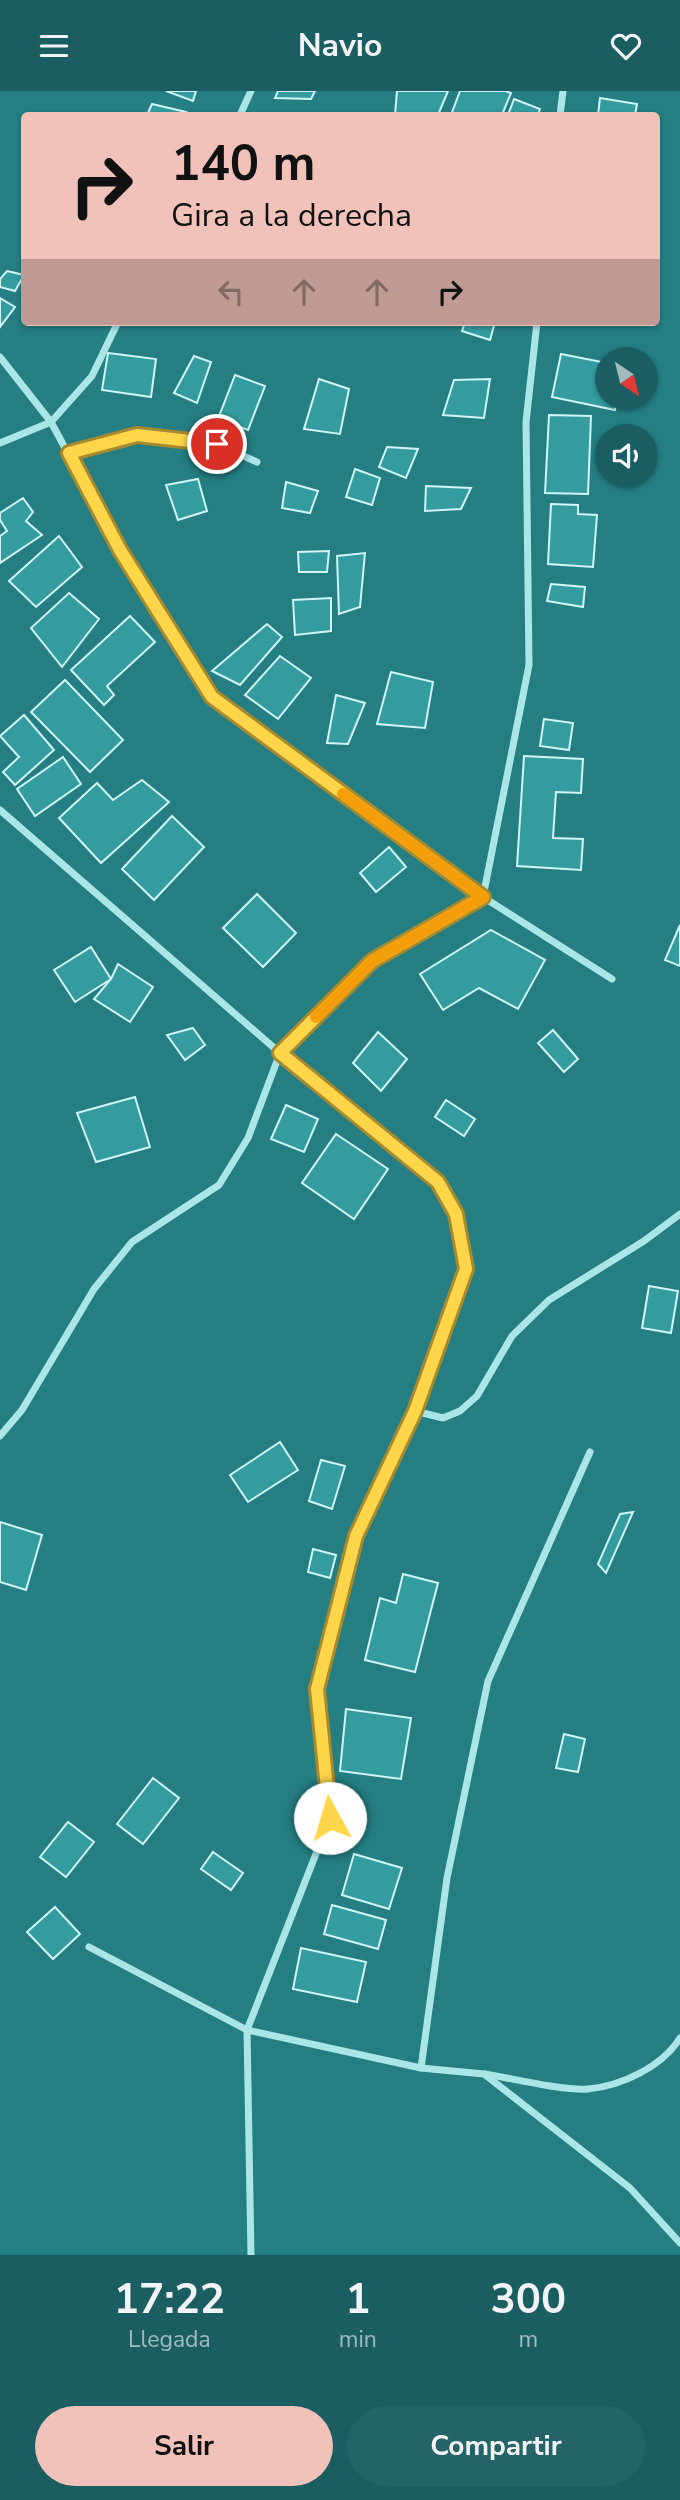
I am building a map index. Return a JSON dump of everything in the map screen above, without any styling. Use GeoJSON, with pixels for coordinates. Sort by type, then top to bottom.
{"type":"FeatureCollection","features":[{"type":"Feature","properties":{"kind":"street"},"geometry":{"type":"LineString","coordinates":[[241,112],[251,91]]}},
{"type":"Feature","properties":{"kind":"street"},"geometry":{"type":"LineString","coordinates":[[560,112],[563,91]]}},
{"type":"Feature","properties":{"kind":"street"},"geometry":{"type":"LineString","coordinates":[[0,443],[51,422],[92,376],[116,326]]}},
{"type":"Feature","properties":{"kind":"street"},"geometry":{"type":"LineString","coordinates":[[0,1436],[22,1410],[94,1289],[132,1242],[219,1185],[248,1137],[280,1053],[372,961],[483,897],[529,665],[526,422],[537,326]]}},
{"type":"Feature","properties":{"kind":"street"},"geometry":{"type":"LineString","coordinates":[[0,357],[51,422],[120,550],[212,697],[483,897],[612,979]]}},
{"type":"Feature","properties":{"kind":"street"},"geometry":{"type":"LineString","coordinates":[[69,453],[137,435],[217,444],[257,463]]}},
{"type":"Feature","properties":{"kind":"street"},"geometry":{"type":"LineString","coordinates":[[0,810],[280,1053],[438,1182],[456,1214],[466,1269],[415,1411],[356,1536],[317,1689],[330,1818],[247,2030],[251,2255]]}},
{"type":"Feature","properties":{"kind":"street"},"geometry":{"type":"LineString","coordinates":[[415,1411],[443,1418],[460,1411],[477,1396],[512,1336],[549,1300],[644,1241],[680,1214]]}},
{"type":"Feature","properties":{"kind":"street"},"geometry":{"type":"LineString","coordinates":[[421,2068],[447,1878],[488,1681],[590,1452]]}},
{"type":"Feature","properties":{"kind":"street"},"geometry":{"type":"LineString","coordinates":[[89,1947],[247,2030],[421,2068],[587,2089],[638,2075],[674,2047],[680,2038]]}},
{"type":"Feature","properties":{"kind":"street"},"geometry":{"type":"LineString","coordinates":[[484,2074],[629,2188],[680,2243]]}},
{"type":"Feature","properties":{"kind":"building"},"geometry":{"type":"Polygon","coordinates":[[[166,91],[196,91],[193,101],[166,91]]]}},
{"type":"Feature","properties":{"kind":"building"},"geometry":{"type":"Polygon","coordinates":[[[278,91],[315,91],[311,99],[275,98],[278,91]]]}},
{"type":"Feature","properties":{"kind":"building"},"geometry":{"type":"Polygon","coordinates":[[[397,91],[448,91],[439,112],[395,112],[397,91]]]}},
{"type":"Feature","properties":{"kind":"building"},"geometry":{"type":"Polygon","coordinates":[[[460,91],[511,93],[503,112],[452,112],[460,91]]]}},
{"type":"Feature","properties":{"kind":"building"},"geometry":{"type":"Polygon","coordinates":[[[600,98],[637,104],[636,112],[598,112],[600,98]]]}},
{"type":"Feature","properties":{"kind":"building"},"geometry":{"type":"Polygon","coordinates":[[[514,99],[540,109],[539,112],[509,112],[514,99]]]}},
{"type":"Feature","properties":{"kind":"building"},"geometry":{"type":"Polygon","coordinates":[[[152,104],[186,112],[148,112],[152,104]]]}},
{"type":"Feature","properties":{"kind":"building"},"geometry":{"type":"Polygon","coordinates":[[[7,271],[21,274],[15,291],[0,287],[0,279],[7,271]]]}},
{"type":"Feature","properties":{"kind":"building"},"geometry":{"type":"Polygon","coordinates":[[[0,298],[15,307],[0,327],[0,298]]]}},
{"type":"Feature","properties":{"kind":"building"},"geometry":{"type":"Polygon","coordinates":[[[464,326],[494,326],[490,340],[462,331],[464,326]]]}},
{"type":"Feature","properties":{"kind":"building"},"geometry":{"type":"Polygon","coordinates":[[[108,353],[156,359],[151,397],[102,390],[108,353]]]}},
{"type":"Feature","properties":{"kind":"building"},"geometry":{"type":"Polygon","coordinates":[[[561,354],[595,361],[595,406],[552,397],[561,354]]]}},
{"type":"Feature","properties":{"kind":"building"},"geometry":{"type":"Polygon","coordinates":[[[194,356],[211,362],[197,403],[174,393],[194,356]]]}},
{"type":"Feature","properties":{"kind":"building"},"geometry":{"type":"Polygon","coordinates":[[[235,375],[265,386],[248,430],[218,419],[235,375]]]}},
{"type":"Feature","properties":{"kind":"building"},"geometry":{"type":"Polygon","coordinates":[[[319,379],[349,389],[340,434],[304,429],[319,379]]]}},
{"type":"Feature","properties":{"kind":"building"},"geometry":{"type":"Polygon","coordinates":[[[490,379],[484,418],[443,415],[454,380],[490,379]]]}},
{"type":"Feature","properties":{"kind":"building"},"geometry":{"type":"Polygon","coordinates":[[[549,415],[591,416],[588,494],[545,493],[549,415]]]}},
{"type":"Feature","properties":{"kind":"building"},"geometry":{"type":"Polygon","coordinates":[[[387,447],[418,449],[406,478],[379,467],[387,447]]]}},
{"type":"Feature","properties":{"kind":"building"},"geometry":{"type":"Polygon","coordinates":[[[355,469],[380,478],[372,505],[346,497],[355,469]]]}},
{"type":"Feature","properties":{"kind":"building"},"geometry":{"type":"Polygon","coordinates":[[[198,479],[207,511],[178,520],[166,485],[198,479]]]}},
{"type":"Feature","properties":{"kind":"building"},"geometry":{"type":"Polygon","coordinates":[[[286,482],[318,491],[310,513],[282,508],[286,482]]]}},
{"type":"Feature","properties":{"kind":"building"},"geometry":{"type":"Polygon","coordinates":[[[426,486],[471,488],[461,509],[425,511],[426,486]]]}},
{"type":"Feature","properties":{"kind":"building"},"geometry":{"type":"Polygon","coordinates":[[[23,498],[33,512],[26,521],[42,535],[0,563],[0,536],[7,531],[0,520],[0,513],[23,498]]]}},
{"type":"Feature","properties":{"kind":"building"},"geometry":{"type":"Polygon","coordinates":[[[551,504],[578,505],[578,514],[597,515],[593,567],[548,564],[551,504]]]}},
{"type":"Feature","properties":{"kind":"building"},"geometry":{"type":"Polygon","coordinates":[[[59,536],[82,567],[36,607],[9,581],[59,536]]]}},
{"type":"Feature","properties":{"kind":"building"},"geometry":{"type":"Polygon","coordinates":[[[329,551],[327,572],[299,572],[298,552],[329,551]]]}},
{"type":"Feature","properties":{"kind":"building"},"geometry":{"type":"Polygon","coordinates":[[[365,553],[360,607],[339,614],[337,556],[365,553]]]}},
{"type":"Feature","properties":{"kind":"building"},"geometry":{"type":"Polygon","coordinates":[[[551,584],[585,587],[583,607],[547,601],[551,584]]]}},
{"type":"Feature","properties":{"kind":"building"},"geometry":{"type":"Polygon","coordinates":[[[69,593],[99,619],[62,667],[31,628],[69,593]]]}},
{"type":"Feature","properties":{"kind":"building"},"geometry":{"type":"Polygon","coordinates":[[[331,598],[331,631],[295,635],[293,600],[331,598]]]}},
{"type":"Feature","properties":{"kind":"building"},"geometry":{"type":"Polygon","coordinates":[[[130,616],[155,642],[107,686],[114,695],[104,705],[71,670],[130,616]]]}},
{"type":"Feature","properties":{"kind":"building"},"geometry":{"type":"Polygon","coordinates":[[[267,624],[282,637],[240,685],[212,671],[267,624]]]}},
{"type":"Feature","properties":{"kind":"building"},"geometry":{"type":"Polygon","coordinates":[[[280,656],[311,678],[278,719],[245,695],[280,656]]]}},
{"type":"Feature","properties":{"kind":"building"},"geometry":{"type":"Polygon","coordinates":[[[391,672],[433,682],[425,728],[377,724],[391,672]]]}},
{"type":"Feature","properties":{"kind":"building"},"geometry":{"type":"Polygon","coordinates":[[[65,680],[123,740],[90,772],[31,712],[65,680]]]}},
{"type":"Feature","properties":{"kind":"building"},"geometry":{"type":"Polygon","coordinates":[[[336,695],[365,703],[348,744],[327,743],[336,695]]]}},
{"type":"Feature","properties":{"kind":"building"},"geometry":{"type":"Polygon","coordinates":[[[24,715],[54,750],[15,785],[3,772],[19,757],[0,736],[24,715]]]}},
{"type":"Feature","properties":{"kind":"building"},"geometry":{"type":"Polygon","coordinates":[[[544,719],[573,723],[569,750],[540,746],[544,719]]]}},
{"type":"Feature","properties":{"kind":"building"},"geometry":{"type":"Polygon","coordinates":[[[524,756],[583,759],[581,793],[556,792],[553,838],[583,839],[581,870],[517,866],[524,756]]]}},
{"type":"Feature","properties":{"kind":"building"},"geometry":{"type":"Polygon","coordinates":[[[63,757],[81,784],[35,816],[17,789],[63,757]]]}},
{"type":"Feature","properties":{"kind":"building"},"geometry":{"type":"Polygon","coordinates":[[[142,780],[169,802],[101,863],[59,818],[97,783],[113,800],[142,780]]]}},
{"type":"Feature","properties":{"kind":"building"},"geometry":{"type":"Polygon","coordinates":[[[172,816],[204,847],[154,900],[122,869],[172,816]]]}},
{"type":"Feature","properties":{"kind":"building"},"geometry":{"type":"Polygon","coordinates":[[[389,847],[406,867],[376,892],[360,873],[389,847]]]}},
{"type":"Feature","properties":{"kind":"building"},"geometry":{"type":"Polygon","coordinates":[[[257,894],[296,933],[263,967],[223,928],[257,894]]]}},
{"type":"Feature","properties":{"kind":"building"},"geometry":{"type":"Polygon","coordinates":[[[680,925],[680,966],[665,960],[680,925]]]}},
{"type":"Feature","properties":{"kind":"building"},"geometry":{"type":"Polygon","coordinates":[[[491,930],[545,960],[518,1009],[479,988],[443,1010],[420,974],[491,930]]]}},
{"type":"Feature","properties":{"kind":"building"},"geometry":{"type":"Polygon","coordinates":[[[91,947],[111,979],[75,1002],[54,970],[91,947]]]}},
{"type":"Feature","properties":{"kind":"building"},"geometry":{"type":"Polygon","coordinates":[[[118,964],[153,987],[130,1022],[94,999],[111,979],[118,964]]]}},
{"type":"Feature","properties":{"kind":"building"},"geometry":{"type":"Polygon","coordinates":[[[193,1028],[205,1045],[185,1060],[167,1035],[193,1028]]]}},
{"type":"Feature","properties":{"kind":"building"},"geometry":{"type":"Polygon","coordinates":[[[553,1030],[578,1059],[564,1072],[538,1043],[553,1030]]]}},
{"type":"Feature","properties":{"kind":"building"},"geometry":{"type":"Polygon","coordinates":[[[378,1032],[407,1059],[381,1091],[353,1063],[378,1032]]]}},
{"type":"Feature","properties":{"kind":"building"},"geometry":{"type":"Polygon","coordinates":[[[135,1097],[150,1147],[96,1162],[77,1113],[135,1097]]]}},
{"type":"Feature","properties":{"kind":"building"},"geometry":{"type":"Polygon","coordinates":[[[446,1100],[475,1119],[464,1136],[435,1117],[446,1100]]]}},
{"type":"Feature","properties":{"kind":"building"},"geometry":{"type":"Polygon","coordinates":[[[286,1105],[318,1119],[304,1152],[271,1139],[286,1105]]]}},
{"type":"Feature","properties":{"kind":"building"},"geometry":{"type":"Polygon","coordinates":[[[336,1134],[388,1169],[354,1219],[302,1183],[336,1134]]]}},
{"type":"Feature","properties":{"kind":"building"},"geometry":{"type":"Polygon","coordinates":[[[649,1286],[678,1291],[671,1333],[642,1328],[649,1286]]]}},
{"type":"Feature","properties":{"kind":"building"},"geometry":{"type":"Polygon","coordinates":[[[280,1442],[298,1470],[248,1502],[230,1475],[280,1442]]]}},
{"type":"Feature","properties":{"kind":"building"},"geometry":{"type":"Polygon","coordinates":[[[321,1460],[345,1466],[332,1509],[309,1501],[321,1460]]]}},
{"type":"Feature","properties":{"kind":"building"},"geometry":{"type":"Polygon","coordinates":[[[633,1512],[606,1573],[598,1564],[620,1514],[633,1512]]]}},
{"type":"Feature","properties":{"kind":"building"},"geometry":{"type":"Polygon","coordinates":[[[0,1522],[42,1535],[26,1590],[0,1582],[0,1522]]]}},
{"type":"Feature","properties":{"kind":"building"},"geometry":{"type":"Polygon","coordinates":[[[313,1549],[336,1555],[330,1578],[308,1572],[313,1549]]]}},
{"type":"Feature","properties":{"kind":"building"},"geometry":{"type":"Polygon","coordinates":[[[403,1574],[438,1583],[415,1672],[365,1660],[380,1598],[396,1603],[403,1574]]]}},
{"type":"Feature","properties":{"kind":"building"},"geometry":{"type":"Polygon","coordinates":[[[346,1709],[411,1718],[401,1779],[340,1771],[346,1709]]]}},
{"type":"Feature","properties":{"kind":"building"},"geometry":{"type":"Polygon","coordinates":[[[564,1734],[585,1739],[578,1772],[556,1768],[564,1734]]]}},
{"type":"Feature","properties":{"kind":"building"},"geometry":{"type":"Polygon","coordinates":[[[153,1778],[179,1798],[143,1844],[117,1824],[153,1778]]]}},
{"type":"Feature","properties":{"kind":"building"},"geometry":{"type":"Polygon","coordinates":[[[68,1822],[94,1842],[66,1877],[40,1857],[68,1822]]]}},
{"type":"Feature","properties":{"kind":"building"},"geometry":{"type":"Polygon","coordinates":[[[213,1852],[243,1873],[231,1890],[201,1869],[213,1852]]]}},
{"type":"Feature","properties":{"kind":"building"},"geometry":{"type":"Polygon","coordinates":[[[354,1854],[402,1868],[389,1909],[342,1895],[354,1854]]]}},
{"type":"Feature","properties":{"kind":"building"},"geometry":{"type":"Polygon","coordinates":[[[332,1905],[386,1920],[378,1949],[324,1934],[332,1905]]]}},
{"type":"Feature","properties":{"kind":"building"},"geometry":{"type":"Polygon","coordinates":[[[55,1907],[80,1934],[53,1959],[27,1932],[55,1907]]]}},
{"type":"Feature","properties":{"kind":"building"},"geometry":{"type":"Polygon","coordinates":[[[301,1948],[366,1962],[357,2002],[293,1989],[301,1948]]]}},
{"type":"Feature","properties":{"kind":"slow traffic"},"geometry":{"type":"LineString","coordinates":[[316,1017],[372,961],[483,897],[343,794]]}},
{"type":"Feature","properties":{"kind":"route"},"geometry":{"type":"LineString","coordinates":[[217,444],[137,435],[69,453],[120,550],[212,697],[483,897],[372,961],[280,1053],[438,1182],[456,1214],[466,1269],[415,1411],[356,1536],[317,1689],[330,1818]]}}]}
